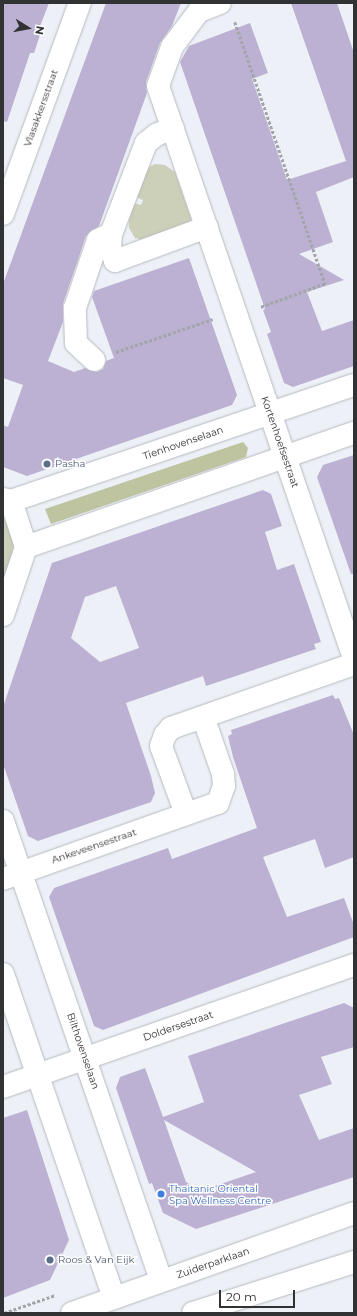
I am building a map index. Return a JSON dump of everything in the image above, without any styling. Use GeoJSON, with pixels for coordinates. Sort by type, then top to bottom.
{"type":"FeatureCollection","features":[{"type":"Feature","properties":{"kind":"street","name":"Vlasakkersstraat"},"geometry":{"type":"LineString","coordinates":[[3,214],[80,3]]}},
{"type":"Feature","properties":{"kind":"street","name":"Kortenhoefsestraat"},"geometry":{"type":"LineString","coordinates":[[227,10],[199,11],[172,47],[158,86],[208,227],[354,658]]}},
{"type":"Feature","properties":{"kind":"street"},"geometry":{"type":"LineString","coordinates":[[173,128],[156,135],[146,143],[111,234],[110,247],[115,260],[208,227]]}},
{"type":"Feature","properties":{"kind":"street"},"geometry":{"type":"LineString","coordinates":[[94,360],[76,342],[75,308],[98,240],[111,234]]}},
{"type":"Feature","properties":{"kind":"street","name":"Tienhovenselaan"},"geometry":{"type":"LineString","coordinates":[[7,500],[354,385]]}},
{"type":"Feature","properties":{"kind":"street"},"geometry":{"type":"LineString","coordinates":[[26,547],[354,433]]}},
{"type":"Feature","properties":{"kind":"street"},"geometry":{"type":"LineString","coordinates":[[3,615],[26,547],[7,500]]}},
{"type":"Feature","properties":{"kind":"street"},"geometry":{"type":"LineString","coordinates":[[186,814],[162,746],[165,735],[171,728],[354,664]]}},
{"type":"Feature","properties":{"kind":"street","name":"Ankeveensestraat"},"geometry":{"type":"LineString","coordinates":[[12,876],[218,802],[224,786],[203,717]]}},
{"type":"Feature","properties":{"kind":"street","name":"Bilthovenselaan"},"geometry":{"type":"LineString","coordinates":[[3,821],[12,876],[86,1058],[161,1281]]}},
{"type":"Feature","properties":{"kind":"street","name":"Doldersestraat"},"geometry":{"type":"LineString","coordinates":[[3,1087],[354,965]]}},
{"type":"Feature","properties":{"kind":"street"},"geometry":{"type":"LineString","coordinates":[[3,974],[114,1298]]}},
{"type":"Feature","properties":{"kind":"street","name":"Zuiderparklaan"},"geometry":{"type":"LineString","coordinates":[[72,1313],[354,1213]]}},
{"type":"Feature","properties":{"kind":"street"},"geometry":{"type":"LineString","coordinates":[[193,1313],[354,1262]]}},
{"type":"Feature","properties":{"kind":"path"},"geometry":{"type":"LineString","coordinates":[[94,360],[325,284],[227,10]]}},
{"type":"Feature","properties":{"kind":"green space"},"geometry":{"type":"Polygon","coordinates":[[[155,164],[165,165],[175,172],[191,218],[189,224],[143,240],[135,238],[129,228],[129,219],[134,203],[141,205],[143,200],[136,197],[146,169],[155,164]]]}},
{"type":"Feature","properties":{"kind":"green space"},"geometry":{"type":"Polygon","coordinates":[[[243,442],[248,448],[246,457],[51,524],[45,509],[243,442]]]}},
{"type":"Feature","properties":{"kind":"green space"},"geometry":{"type":"Polygon","coordinates":[[[3,516],[14,537],[13,561],[3,590],[3,516]]]}},
{"type":"Feature","properties":{"kind":"building"},"geometry":{"type":"Polygon","coordinates":[[[3,3],[49,3],[37,34],[40,35],[34,53],[30,53],[7,122],[3,121],[3,3]]]}},
{"type":"Feature","properties":{"kind":"building"},"geometry":{"type":"Polygon","coordinates":[[[106,3],[181,3],[172,26],[160,43],[146,82],[147,93],[99,226],[86,236],[63,304],[63,322],[48,361],[74,372],[85,368],[97,372],[103,369],[106,361],[114,358],[92,297],[94,291],[189,258],[237,395],[232,405],[27,476],[3,467],[3,425],[8,427],[23,385],[3,378],[3,284],[106,3]]]}},
{"type":"Feature","properties":{"kind":"building"},"geometry":{"type":"Polygon","coordinates":[[[291,3],[337,3],[354,53],[354,177],[316,192],[333,242],[299,254],[344,280],[307,292],[322,331],[354,320],[354,366],[293,387],[284,383],[267,334],[271,332],[263,310],[265,309],[180,62],[189,46],[250,23],[268,73],[252,79],[287,180],[346,161],[291,3]]]}},
{"type":"Feature","properties":{"kind":"building"},"geometry":{"type":"Polygon","coordinates":[[[354,455],[354,574],[351,574],[317,477],[323,465],[354,455]]]}},
{"type":"Feature","properties":{"kind":"building"},"geometry":{"type":"Polygon","coordinates":[[[263,490],[271,494],[282,526],[265,532],[277,570],[294,564],[321,642],[314,644],[316,649],[206,686],[203,676],[126,703],[151,776],[155,793],[151,802],[38,841],[28,836],[3,764],[3,707],[52,563],[263,490]],[[116,586],[85,597],[71,638],[100,662],[139,648],[116,586]]]}},
{"type":"Feature","properties":{"kind":"building"},"geometry":{"type":"Polygon","coordinates":[[[333,695],[335,699],[339,698],[354,735],[354,857],[325,868],[315,839],[263,857],[287,917],[344,898],[354,925],[354,937],[103,1030],[94,1026],[49,897],[54,888],[168,848],[172,859],[257,828],[233,757],[228,736],[232,734],[231,730],[333,695]]]}},
{"type":"Feature","properties":{"kind":"building"},"geometry":{"type":"Polygon","coordinates":[[[344,1003],[354,1008],[354,1047],[321,1057],[332,1084],[299,1095],[319,1140],[354,1128],[354,1177],[196,1229],[163,1213],[152,1183],[149,1184],[116,1088],[120,1077],[145,1068],[163,1117],[204,1102],[188,1056],[344,1003]],[[164,1120],[186,1182],[203,1190],[256,1172],[164,1120]]]}},
{"type":"Feature","properties":{"kind":"building"},"geometry":{"type":"Polygon","coordinates":[[[27,1110],[69,1240],[50,1280],[3,1298],[3,1118],[27,1110]]]}},
{"type":"Feature","properties":{"kind":"place","name":"Pasha"},"geometry":{"type":"Point","coordinates":[47,464]}},
{"type":"Feature","properties":{"kind":"place","name":"Thaitanic Oriental Spa Wellness Centre"},"geometry":{"type":"Point","coordinates":[161,1194]}},
{"type":"Feature","properties":{"kind":"place","name":"Roos & Van Eijk"},"geometry":{"type":"Point","coordinates":[50,1260]}}]}
